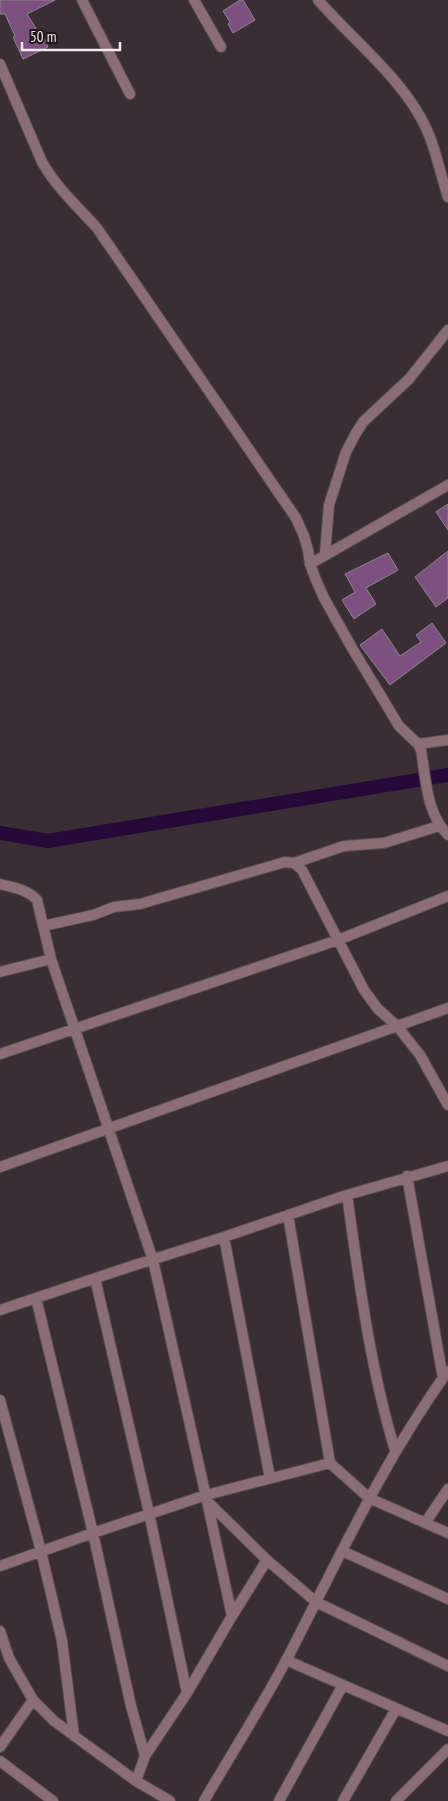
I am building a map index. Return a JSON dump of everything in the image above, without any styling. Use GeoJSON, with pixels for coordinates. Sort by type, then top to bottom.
{"type":"FeatureCollection","features":[{"type":"Feature","properties":{"kind":"street"},"geometry":{"type":"LineString","coordinates":[[82,0],[130,94]]}},
{"type":"Feature","properties":{"kind":"street"},"geometry":{"type":"LineString","coordinates":[[194,0],[221,47]]}},
{"type":"Feature","properties":{"kind":"street"},"geometry":{"type":"LineString","coordinates":[[318,0],[377,61],[403,92],[420,118],[434,147],[448,197]]}},
{"type":"Feature","properties":{"kind":"street"},"geometry":{"type":"LineString","coordinates":[[1,66],[42,162],[50,176],[70,201],[97,228],[296,518],[308,550],[310,564],[324,598],[399,726],[420,747],[432,813],[439,826],[448,836]]}},
{"type":"Feature","properties":{"kind":"street"},"geometry":{"type":"LineString","coordinates":[[326,554],[329,505],[346,452],[356,433],[363,422],[409,379],[448,330]]}},
{"type":"Feature","properties":{"kind":"street"},"geometry":{"type":"LineString","coordinates":[[310,564],[448,485]]}},
{"type":"Feature","properties":{"kind":"street"},"geometry":{"type":"LineString","coordinates":[[420,747],[448,740]]}},
{"type":"Feature","properties":{"kind":"street"},"geometry":{"type":"LineString","coordinates":[[43,926],[93,915],[114,907],[140,904],[285,862],[294,863],[344,846],[384,843],[439,826]]}},
{"type":"Feature","properties":{"kind":"street"},"geometry":{"type":"LineString","coordinates":[[294,863],[302,870],[356,975],[378,1009],[397,1026],[420,1055],[448,1105]]}},
{"type":"Feature","properties":{"kind":"street"},"geometry":{"type":"LineString","coordinates":[[0,884],[20,889],[37,900],[51,959],[153,1260],[232,1616]]}},
{"type":"Feature","properties":{"kind":"street"},"geometry":{"type":"LineString","coordinates":[[0,1054],[338,940],[448,896]]}},
{"type":"Feature","properties":{"kind":"street"},"geometry":{"type":"LineString","coordinates":[[0,972],[51,959]]}},
{"type":"Feature","properties":{"kind":"street"},"geometry":{"type":"LineString","coordinates":[[0,1167],[448,1008]]}},
{"type":"Feature","properties":{"kind":"street"},"geometry":{"type":"LineString","coordinates":[[0,1310],[347,1195],[407,1176],[448,1166]]}},
{"type":"Feature","properties":{"kind":"street"},"geometry":{"type":"LineString","coordinates":[[204,1801],[286,1660],[369,1498],[396,1450],[445,1374],[407,1176]]}},
{"type":"Feature","properties":{"kind":"street"},"geometry":{"type":"LineString","coordinates":[[347,1195],[368,1329],[383,1408],[396,1450]]}},
{"type":"Feature","properties":{"kind":"street"},"geometry":{"type":"LineString","coordinates":[[288,1215],[330,1463],[369,1498],[448,1533]]}},
{"type":"Feature","properties":{"kind":"street"},"geometry":{"type":"LineString","coordinates":[[224,1237],[270,1478]]}},
{"type":"Feature","properties":{"kind":"street"},"geometry":{"type":"LineString","coordinates":[[95,1278],[149,1513],[187,1693]]}},
{"type":"Feature","properties":{"kind":"street"},"geometry":{"type":"LineString","coordinates":[[36,1298],[93,1533],[130,1706],[145,1756]]}},
{"type":"Feature","properties":{"kind":"street"},"geometry":{"type":"LineString","coordinates":[[0,1400],[41,1552],[62,1641],[74,1736]]}},
{"type":"Feature","properties":{"kind":"street"},"geometry":{"type":"LineString","coordinates":[[0,1566],[149,1513],[207,1498],[270,1478],[330,1463]]}},
{"type":"Feature","properties":{"kind":"street"},"geometry":{"type":"LineString","coordinates":[[425,1523],[448,1489]]}},
{"type":"Feature","properties":{"kind":"street"},"geometry":{"type":"LineString","coordinates":[[207,1498],[268,1560],[316,1602],[448,1666]]}},
{"type":"Feature","properties":{"kind":"street"},"geometry":{"type":"LineString","coordinates":[[342,1551],[448,1599]]}},
{"type":"Feature","properties":{"kind":"street"},"geometry":{"type":"LineString","coordinates":[[136,1780],[145,1756],[187,1693],[232,1616],[268,1560]]}},
{"type":"Feature","properties":{"kind":"street"},"geometry":{"type":"LineString","coordinates":[[0,1631],[5,1658],[33,1700],[54,1721],[74,1736],[136,1780],[170,1801]]}},
{"type":"Feature","properties":{"kind":"street"},"geometry":{"type":"LineString","coordinates":[[286,1660],[448,1731]]}},
{"type":"Feature","properties":{"kind":"street"},"geometry":{"type":"LineString","coordinates":[[279,1801],[343,1685]]}},
{"type":"Feature","properties":{"kind":"street"},"geometry":{"type":"LineString","coordinates":[[0,1747],[33,1700]]}},
{"type":"Feature","properties":{"kind":"street"},"geometry":{"type":"LineString","coordinates":[[343,1801],[396,1708]]}},
{"type":"Feature","properties":{"kind":"street"},"geometry":{"type":"LineString","coordinates":[[396,1801],[448,1749]]}},
{"type":"Feature","properties":{"kind":"street"},"geometry":{"type":"LineString","coordinates":[[0,1761],[53,1801]]}},
{"type":"Feature","properties":{"kind":"building"},"geometry":{"type":"Polygon","coordinates":[[[0,0],[55,0],[27,14],[42,38],[44,37],[48,47],[23,59],[5,14],[0,14],[0,0]]]}},
{"type":"Feature","properties":{"kind":"building"},"geometry":{"type":"Polygon","coordinates":[[[243,0],[255,20],[233,33],[228,24],[230,22],[223,11],[243,0]]]}},
{"type":"Feature","properties":{"kind":"building"},"geometry":{"type":"Polygon","coordinates":[[[448,504],[448,530],[436,512],[448,504]]]}},
{"type":"Feature","properties":{"kind":"building"},"geometry":{"type":"Polygon","coordinates":[[[448,551],[448,598],[436,607],[415,577],[448,551]]]}},
{"type":"Feature","properties":{"kind":"building"},"geometry":{"type":"Polygon","coordinates":[[[388,553],[398,570],[366,588],[376,604],[354,619],[342,600],[355,592],[345,574],[388,553]]]}},
{"type":"Feature","properties":{"kind":"building"},"geometry":{"type":"Polygon","coordinates":[[[432,623],[446,643],[390,685],[360,645],[382,629],[400,656],[421,642],[416,635],[432,623]]]}},
{"type":"Feature","properties":{"kind":"waterway"},"geometry":{"type":"LineString","coordinates":[[0,833],[48,841],[448,775]]}}]}
